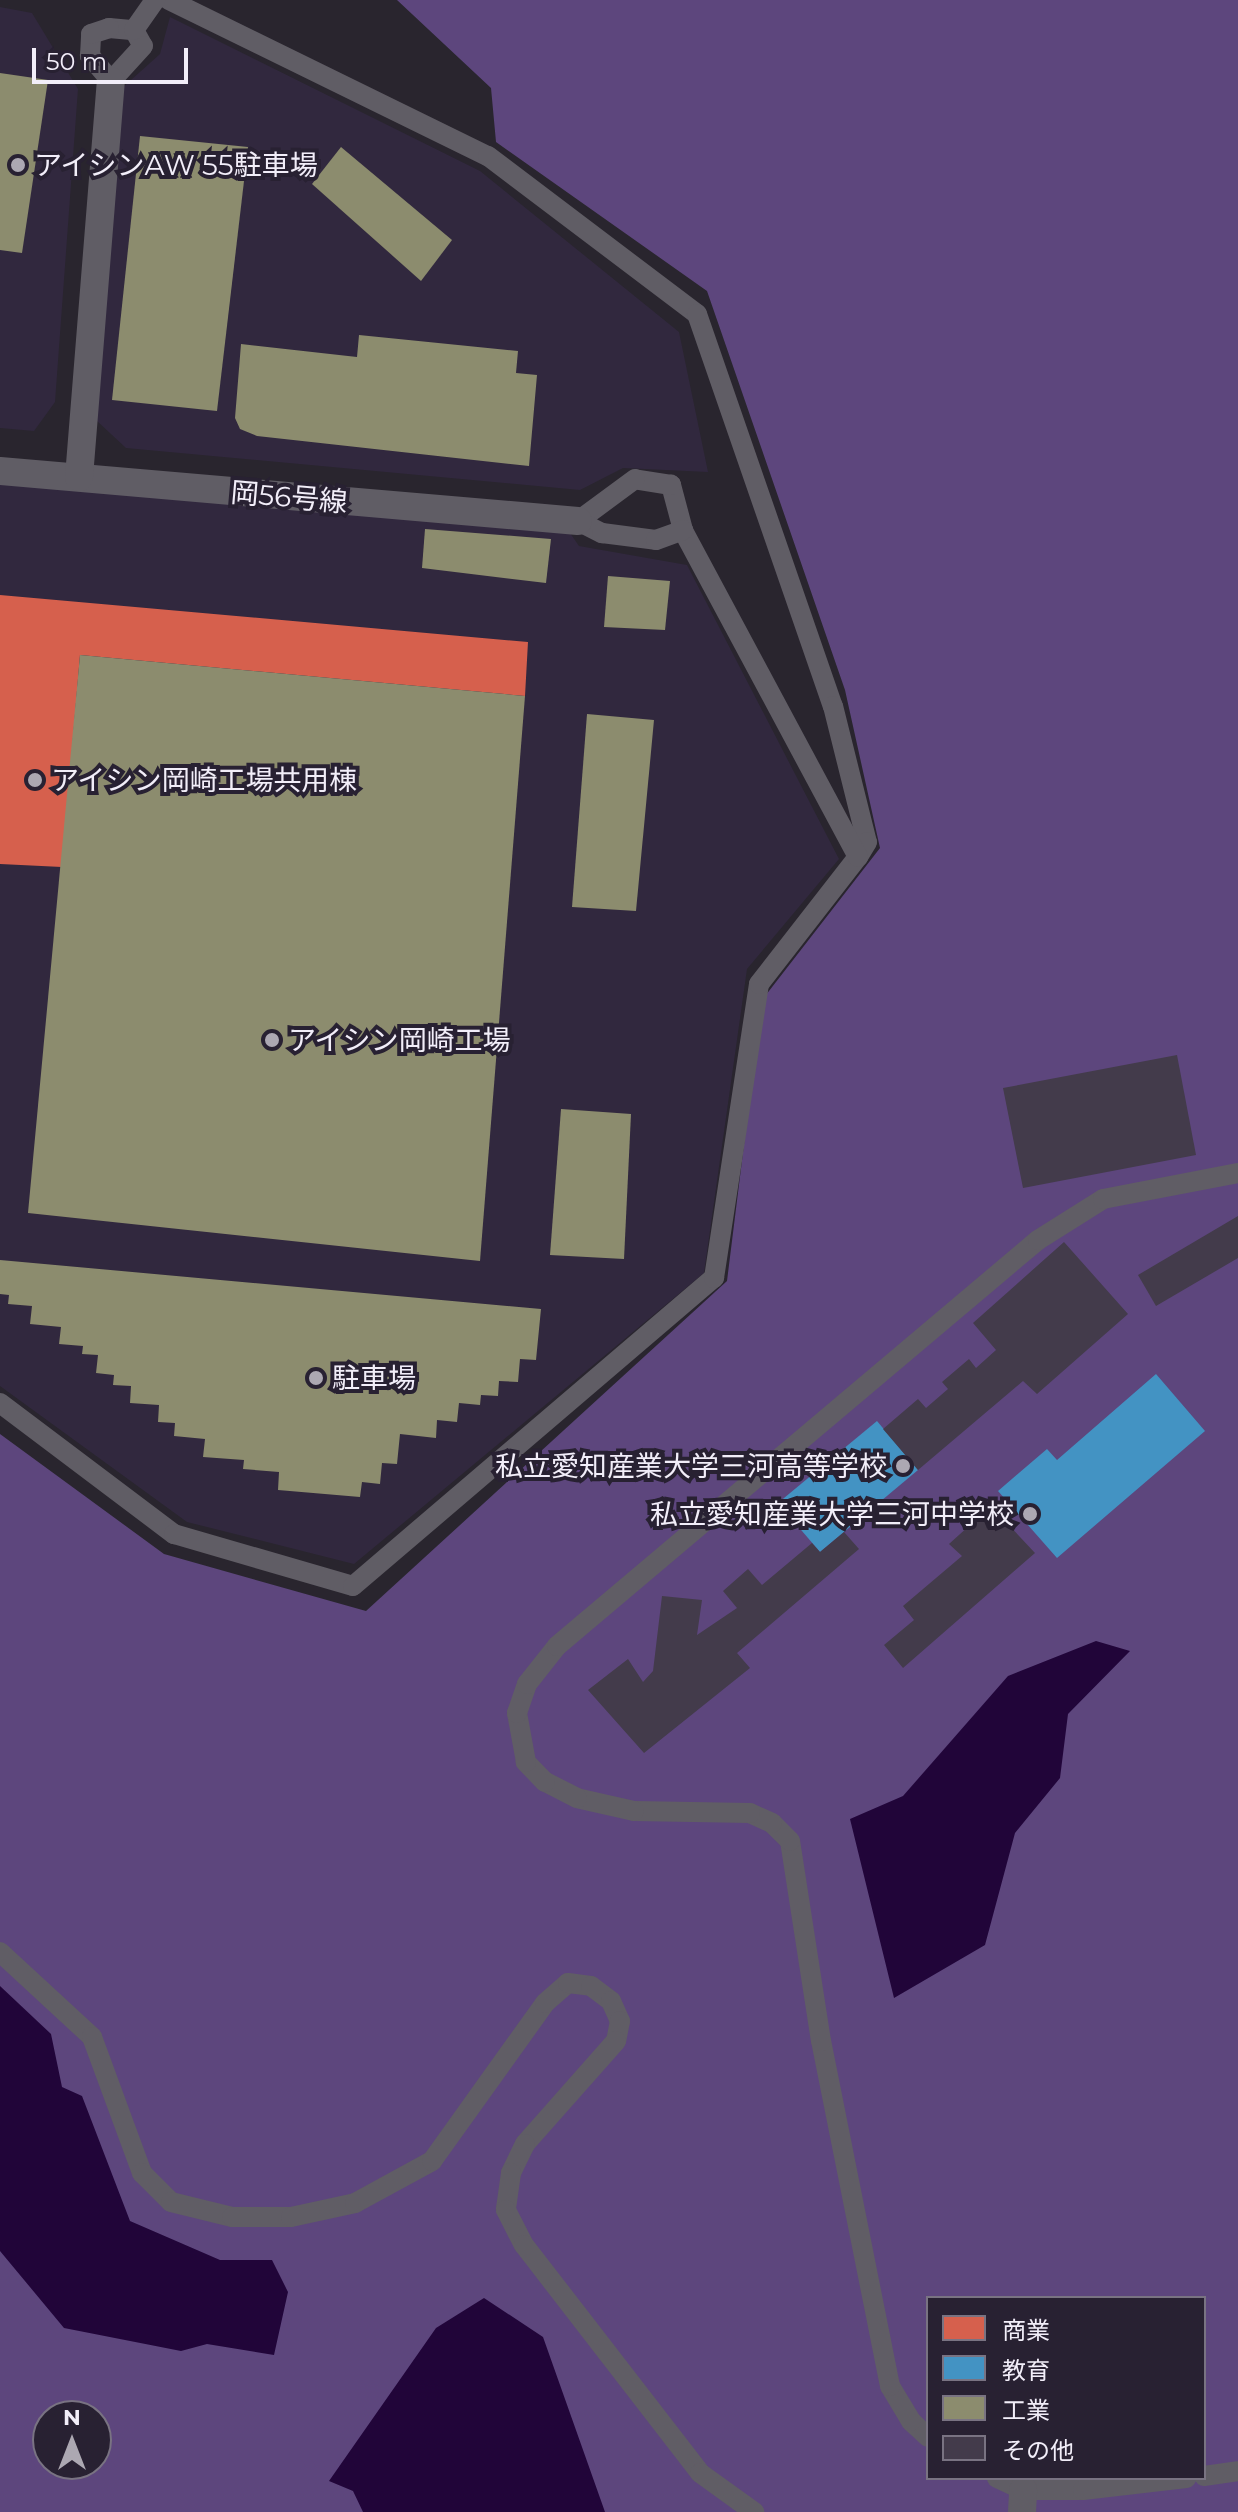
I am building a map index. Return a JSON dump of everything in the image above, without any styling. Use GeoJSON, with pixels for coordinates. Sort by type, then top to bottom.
{"type":"FeatureCollection","features":[{"type":"Feature","properties":{"kind":"street"},"geometry":{"type":"LineString","coordinates":[[134,30],[155,0]]}},
{"type":"Feature","properties":{"kind":"street"},"geometry":{"type":"LineString","coordinates":[[0,1403],[174,1534],[353,1586],[714,1278],[759,984],[867,842],[833,706],[697,314],[488,156],[169,0]]}},
{"type":"Feature","properties":{"kind":"street"},"geometry":{"type":"LineString","coordinates":[[111,81],[90,56],[91,34],[109,28],[134,30]]}},
{"type":"Feature","properties":{"kind":"street"},"geometry":{"type":"LineString","coordinates":[[79,477],[111,81],[143,46],[134,30]]}},
{"type":"Feature","properties":{"kind":"street","name":"岡56号線"},"geometry":{"type":"LineString","coordinates":[[0,471],[578,521]]}},
{"type":"Feature","properties":{"kind":"street"},"geometry":{"type":"LineString","coordinates":[[683,530],[656,540],[602,533],[578,521],[635,479],[671,485],[683,530],[858,857]]}},
{"type":"Feature","properties":{"kind":"street"},"geometry":{"type":"LineString","coordinates":[[926,2435],[911,2421],[890,2386],[821,2041],[790,1841],[772,1823],[750,1813],[634,1811],[577,1798],[545,1782],[526,1762],[517,1713],[527,1684],[557,1646],[1038,1240],[1103,1199],[1238,1173]]}},
{"type":"Feature","properties":{"kind":"street"},"geometry":{"type":"LineString","coordinates":[[0,1952],[92,2037],[142,2173],[171,2202],[232,2217],[291,2217],[355,2203],[432,2161],[545,2003],[568,1983],[591,1986],[611,2001],[620,2021],[616,2041],[525,2144],[511,2173],[506,2210],[524,2245],[700,2473],[754,2512]]}},
{"type":"Feature","properties":{"kind":"street"},"geometry":{"type":"LineString","coordinates":[[1206,2476],[1238,2471]]}},
{"type":"Feature","properties":{"kind":"street"},"geometry":{"type":"LineString","coordinates":[[999,2480],[1023,2501],[1169,2480]]}},
{"type":"Feature","properties":{"kind":"shaded area"},"geometry":{"type":"Polygon","coordinates":[[[397,0],[1238,0],[1238,2512],[0,2512],[0,1434],[164,1554],[366,1611],[727,1281],[762,1000],[880,848],[845,690],[707,291],[496,142],[491,88],[397,0]]]}},
{"type":"Feature","properties":{"kind":"shaded area"},"geometry":{"type":"Polygon","coordinates":[[[0,7],[32,13],[78,89],[55,402],[34,431],[0,428],[0,7]]]}},
{"type":"Feature","properties":{"kind":"shaded area"},"geometry":{"type":"Polygon","coordinates":[[[170,17],[480,171],[679,332],[708,472],[623,468],[580,490],[126,448],[97,421],[121,89],[160,54],[170,17]]]}},
{"type":"Feature","properties":{"kind":"shaded area"},"geometry":{"type":"Polygon","coordinates":[[[0,482],[568,530],[579,546],[687,565],[839,859],[747,969],[704,1273],[354,1564],[187,1522],[0,1386],[0,482]]]}},
{"type":"Feature","properties":{"kind":"shaded area"},"geometry":{"type":"Polygon","coordinates":[[[1096,1641],[1130,1651],[1068,1714],[1060,1778],[1015,1833],[985,1945],[894,1998],[850,1819],[903,1796],[1008,1676],[1096,1641]]]}},
{"type":"Feature","properties":{"kind":"shaded area"},"geometry":{"type":"Polygon","coordinates":[[[0,1986],[51,2034],[62,2087],[82,2096],[130,2221],[220,2260],[272,2260],[288,2292],[274,2355],[207,2344],[181,2351],[64,2328],[0,2251],[0,1986]]]}},
{"type":"Feature","properties":{"kind":"shaded area"},"geometry":{"type":"Polygon","coordinates":[[[484,2298],[543,2337],[605,2512],[363,2512],[353,2491],[329,2481],[436,2328],[484,2298]]]}},
{"type":"Feature","properties":{"kind":"building: 商業","name":"アイシン岡崎工場共用棟"},"geometry":{"type":"Polygon","coordinates":[[[0,595],[528,642],[525,696],[80,655],[62,867],[0,864],[0,595]]]}},
{"type":"Feature","properties":{"kind":"building: 教育"},"geometry":{"type":"Polygon","coordinates":[[[1156,1374],[1205,1431],[1057,1558],[998,1491],[1047,1449],[1057,1460],[1156,1374]]]}},
{"type":"Feature","properties":{"kind":"building: 教育"},"geometry":{"type":"Polygon","coordinates":[[[877,1421],[918,1470],[820,1552],[778,1503],[877,1421]]]}},
{"type":"Feature","properties":{"kind":"building: 工業","name":"アイシンAW 55駐車場"},"geometry":{"type":"Polygon","coordinates":[[[0,73],[48,80],[22,253],[0,250],[0,73]]]}},
{"type":"Feature","properties":{"kind":"building: 工業"},"geometry":{"type":"Polygon","coordinates":[[[140,136],[248,147],[217,411],[112,400],[140,136]]]}},
{"type":"Feature","properties":{"kind":"building: 工業"},"geometry":{"type":"Polygon","coordinates":[[[341,147],[452,240],[421,281],[312,184],[341,147]]]}},
{"type":"Feature","properties":{"kind":"building: 工業"},"geometry":{"type":"Polygon","coordinates":[[[359,335],[518,351],[516,373],[537,375],[529,466],[257,436],[240,429],[235,418],[241,344],[357,357],[359,335]]]}},
{"type":"Feature","properties":{"kind":"building: 工業"},"geometry":{"type":"Polygon","coordinates":[[[425,529],[551,539],[546,583],[422,568],[425,529]]]}},
{"type":"Feature","properties":{"kind":"building: 工業"},"geometry":{"type":"Polygon","coordinates":[[[608,576],[670,581],[665,630],[604,627],[608,576]]]}},
{"type":"Feature","properties":{"kind":"building: 工業","name":"アイシン岡崎工場"},"geometry":{"type":"Polygon","coordinates":[[[80,655],[525,696],[480,1261],[28,1213],[80,655]]]}},
{"type":"Feature","properties":{"kind":"building: 工業"},"geometry":{"type":"Polygon","coordinates":[[[587,714],[654,720],[636,911],[572,907],[587,714]]]}},
{"type":"Feature","properties":{"kind":"building: 工業"},"geometry":{"type":"Polygon","coordinates":[[[561,1109],[631,1114],[624,1259],[550,1255],[561,1109]]]}},
{"type":"Feature","properties":{"kind":"building: 工業","name":"駐車場"},"geometry":{"type":"Polygon","coordinates":[[[0,1260],[541,1309],[536,1360],[520,1359],[518,1382],[499,1381],[498,1396],[481,1395],[480,1405],[459,1403],[457,1422],[437,1420],[436,1438],[400,1434],[397,1464],[382,1463],[380,1484],[362,1482],[360,1497],[278,1490],[279,1472],[243,1469],[244,1460],[203,1457],[205,1439],[174,1436],[175,1423],[158,1422],[159,1405],[130,1403],[131,1386],[113,1385],[114,1375],[96,1373],[98,1355],[82,1354],[83,1346],[59,1344],[61,1327],[30,1324],[32,1306],[8,1304],[9,1295],[0,1294],[0,1260]]]}},
{"type":"Feature","properties":{"kind":"building: その他"},"geometry":{"type":"Polygon","coordinates":[[[1177,1055],[1196,1155],[1023,1188],[1003,1088],[1177,1055]]]}},
{"type":"Feature","properties":{"kind":"building: その他"},"geometry":{"type":"Polygon","coordinates":[[[1238,1216],[1238,1258],[1156,1306],[1138,1275],[1238,1216]]]}},
{"type":"Feature","properties":{"kind":"building: その他"},"geometry":{"type":"Polygon","coordinates":[[[1064,1242],[1128,1314],[1037,1394],[1023,1381],[918,1470],[883,1429],[918,1399],[926,1408],[948,1389],[942,1382],[969,1359],[976,1368],[996,1350],[973,1323],[1064,1242]]]}},
{"type":"Feature","properties":{"kind":"building: その他"},"geometry":{"type":"Polygon","coordinates":[[[991,1506],[1035,1553],[903,1668],[884,1645],[914,1620],[903,1606],[962,1556],[949,1544],[991,1506]]]}},
{"type":"Feature","properties":{"kind":"building: その他"},"geometry":{"type":"Polygon","coordinates":[[[844,1532],[859,1549],[737,1653],[750,1668],[644,1753],[588,1690],[628,1659],[643,1682],[653,1671],[662,1596],[702,1600],[697,1635],[737,1608],[723,1591],[748,1569],[762,1585],[812,1543],[820,1552],[844,1532]]]}},
{"type":"Feature","properties":{"kind":"place","name":"アイシンAW 55駐車場"},"geometry":{"type":"Point","coordinates":[18,165]}},
{"type":"Feature","properties":{"kind":"place","name":"アイシン岡崎工場共用棟"},"geometry":{"type":"Point","coordinates":[35,780]}},
{"type":"Feature","properties":{"kind":"place","name":"アイシン岡崎工場"},"geometry":{"type":"Point","coordinates":[272,1040]}},
{"type":"Feature","properties":{"kind":"place","name":"駐車場"},"geometry":{"type":"Point","coordinates":[316,1378]}},
{"type":"Feature","properties":{"kind":"place","name":"私立愛知産業大学三河高等学校"},"geometry":{"type":"Point","coordinates":[903,1466]}},
{"type":"Feature","properties":{"kind":"place","name":"私立愛知産業大学三河中学校"},"geometry":{"type":"Point","coordinates":[1030,1514]}}]}
